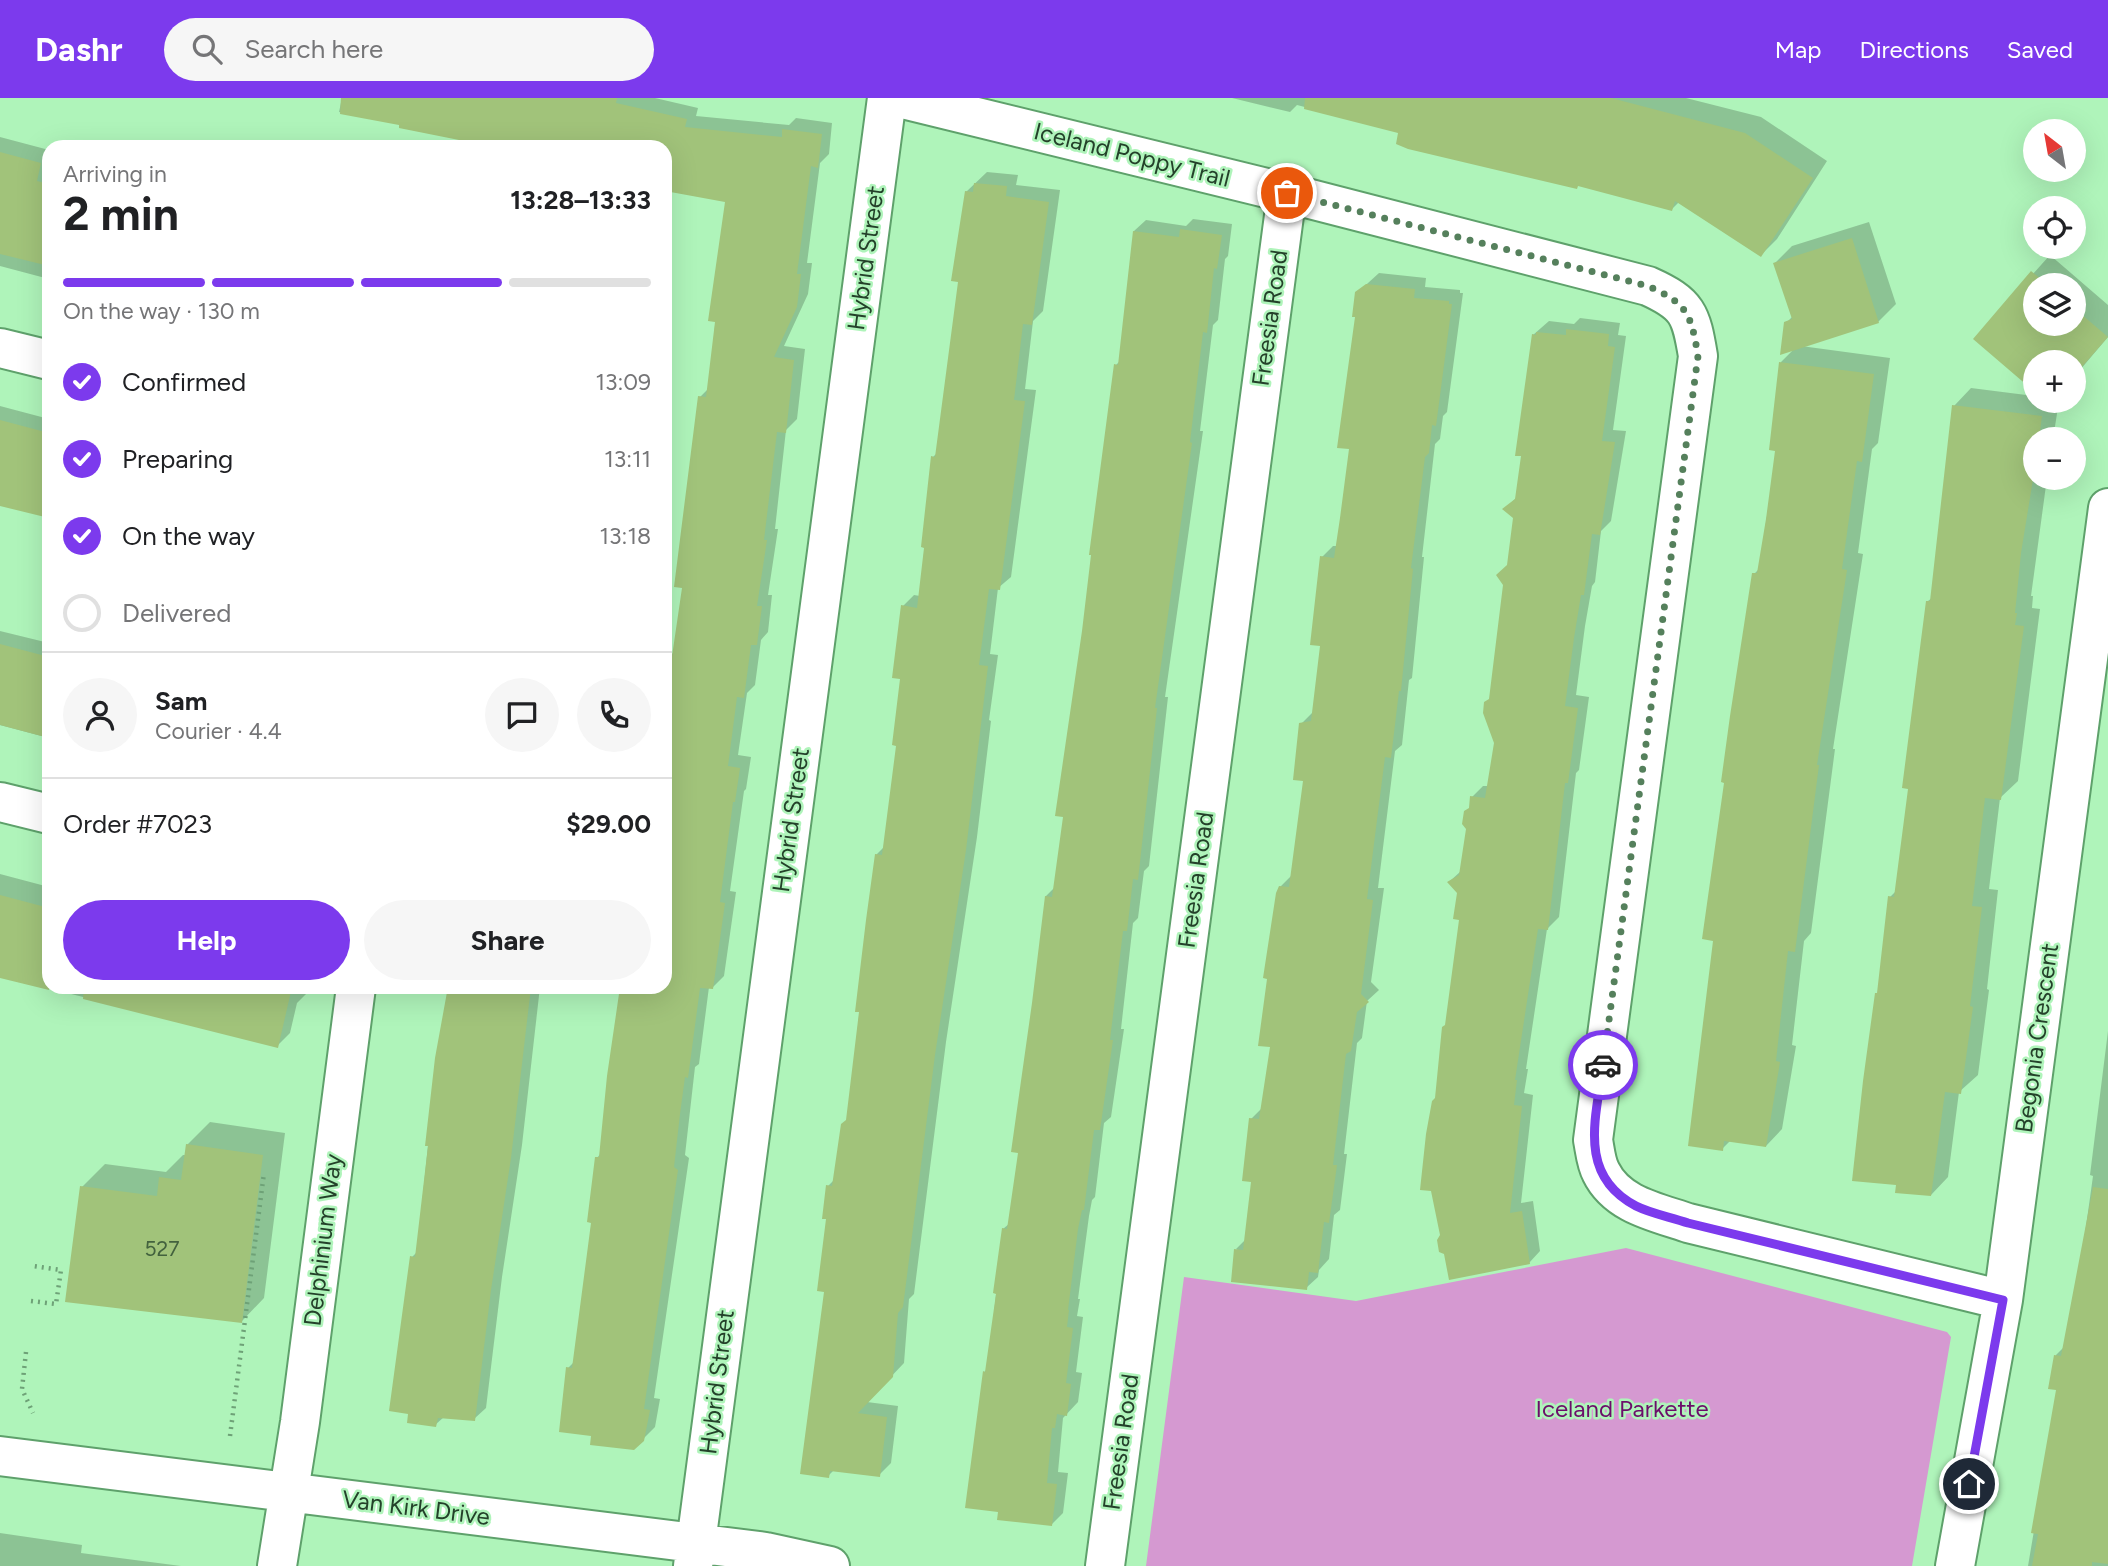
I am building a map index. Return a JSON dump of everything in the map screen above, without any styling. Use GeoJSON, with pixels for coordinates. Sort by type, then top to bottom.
{"type":"FeatureCollection","features":[{"type":"Feature","properties":{"kind":"street","name":"Hybrid Street"},"geometry":{"type":"LineString","coordinates":[[694,1554],[887,98]]}},
{"type":"Feature","properties":{"kind":"street","name":"Iceland Poppy Trail"},"geometry":{"type":"LineString","coordinates":[[899,98],[1287,193],[1648,286],[1672,296],[1684,308],[1693,326],[1698,356],[1593,1140],[1600,1171],[1616,1192],[1637,1206],[1675,1219],[2003,1300]]}},
{"type":"Feature","properties":{"kind":"street","name":"Freesia Road"},"geometry":{"type":"LineString","coordinates":[[1105,1566],[1287,193]]}},
{"type":"Feature","properties":{"kind":"street"},"geometry":{"type":"LineString","coordinates":[[0,348],[42,358]]}},
{"type":"Feature","properties":{"kind":"street","name":"Begonia Crescent"},"geometry":{"type":"LineString","coordinates":[[1955,1566],[2003,1300],[2108,508]]}},
{"type":"Feature","properties":{"kind":"street"},"geometry":{"type":"LineString","coordinates":[[0,802],[42,812]]}},
{"type":"Feature","properties":{"kind":"street","name":"Delphinium Way"},"geometry":{"type":"LineString","coordinates":[[277,1566],[355,994]]}},
{"type":"Feature","properties":{"kind":"street","name":"Van Kirk Drive"},"geometry":{"type":"LineString","coordinates":[[0,1456],[289,1492],[694,1554],[766,1552],[830,1566]]}},
{"type":"Feature","properties":{"kind":"path"},"geometry":{"type":"LineString","coordinates":[[230,1436],[264,1173]]}},
{"type":"Feature","properties":{"kind":"path"},"geometry":{"type":"LineString","coordinates":[[31,1301],[56,1304],[61,1270],[33,1266]]}},
{"type":"Feature","properties":{"kind":"path"},"geometry":{"type":"LineString","coordinates":[[26,1352],[22,1389],[33,1413]]}},
{"type":"Feature","properties":{"kind":"green space","name":"Iceland Parkette"},"geometry":{"type":"Polygon","coordinates":[[[1626,1248],[1947,1332],[1951,1337],[1912,1566],[1146,1566],[1184,1277],[1356,1301],[1626,1248]]]}},
{"type":"Feature","properties":{"kind":"building"},"geometry":{"type":"Polygon","coordinates":[[[341,98],[617,98],[616,103],[687,119],[685,127],[782,137],[782,129],[822,134],[818,168],[811,166],[797,274],[801,274],[797,307],[774,357],[794,360],[786,433],[777,432],[764,540],[767,540],[757,606],[762,606],[757,645],[751,645],[744,698],[737,697],[728,766],[740,768],[720,902],[725,903],[713,989],[700,988],[688,1078],[685,1077],[680,1114],[674,1167],[678,1170],[644,1409],[650,1410],[644,1441],[634,1450],[590,1445],[591,1436],[559,1432],[566,1367],[572,1368],[591,1223],[587,1222],[595,1157],[599,1157],[619,994],[672,994],[672,656],[682,588],[674,587],[698,396],[706,397],[715,322],[708,321],[725,202],[672,192],[672,140],[459,140],[340,114],[341,98]]]}},
{"type":"Feature","properties":{"kind":"building"},"geometry":{"type":"Polygon","coordinates":[[[1305,98],[1611,98],[1745,133],[1813,178],[1761,257],[1675,201],[1672,211],[1578,186],[1577,189],[1408,149],[1396,144],[1398,133],[1304,109],[1305,98]]]}},
{"type":"Feature","properties":{"kind":"building"},"geometry":{"type":"Polygon","coordinates":[[[0,152],[41,163],[37,181],[42,182],[42,264],[0,254],[0,152]]]}},
{"type":"Feature","properties":{"kind":"building"},"geometry":{"type":"Polygon","coordinates":[[[974,183],[1007,186],[1006,196],[1049,202],[1032,325],[1023,324],[1014,400],[1025,401],[1000,590],[989,589],[979,665],[988,666],[966,850],[935,1055],[903,1307],[898,1313],[893,1377],[858,1413],[887,1417],[880,1477],[830,1471],[829,1478],[800,1474],[824,1292],[817,1291],[826,1219],[822,1219],[826,1185],[832,1186],[841,1124],[846,1120],[859,1012],[855,1012],[866,920],[875,854],[882,855],[896,746],[892,745],[900,679],[892,678],[901,605],[917,608],[931,456],[935,457],[958,282],[951,281],[965,191],[973,192],[974,183]]]}},
{"type":"Feature","properties":{"kind":"building"},"geometry":{"type":"Polygon","coordinates":[[[1180,229],[1222,235],[1217,269],[1214,268],[1207,333],[1203,332],[1192,443],[1155,708],[1138,880],[1133,879],[1127,931],[1123,931],[1110,1040],[1113,1040],[1100,1130],[1094,1130],[1084,1210],[1078,1229],[1067,1327],[1073,1328],[1066,1383],[1071,1384],[1067,1416],[1057,1414],[1055,1428],[1052,1428],[1047,1483],[1057,1484],[1052,1526],[997,1520],[998,1512],[965,1508],[996,1294],[993,1293],[1002,1228],[1007,1229],[1018,1153],[1011,1152],[1045,896],[1052,897],[1063,817],[1055,816],[1082,631],[1114,364],[1118,365],[1133,231],[1179,237],[1180,229]]]}},
{"type":"Feature","properties":{"kind":"building"},"geometry":{"type":"Polygon","coordinates":[[[1852,238],[1879,323],[1780,355],[1784,322],[1792,319],[1773,263],[1852,238]]]}},
{"type":"Feature","properties":{"kind":"building"},"geometry":{"type":"Polygon","coordinates":[[[2023,280],[2023,336],[2086,336],[2086,318],[2108,337],[2086,362],[2086,350],[2023,350],[2023,382],[1973,339],[2023,280]]]}},
{"type":"Feature","properties":{"kind":"building"},"geometry":{"type":"Polygon","coordinates":[[[1366,284],[1415,289],[1414,298],[1449,301],[1449,304],[1452,304],[1436,426],[1432,425],[1429,453],[1425,457],[1411,568],[1401,691],[1391,758],[1385,757],[1367,899],[1373,900],[1361,994],[1369,1002],[1357,1012],[1351,1051],[1346,1054],[1333,1165],[1337,1165],[1329,1223],[1324,1222],[1318,1273],[1309,1272],[1307,1290],[1231,1282],[1234,1249],[1243,1250],[1251,1182],[1242,1181],[1249,1118],[1259,1119],[1270,1047],[1258,1046],[1267,979],[1263,978],[1276,893],[1279,886],[1289,887],[1303,781],[1293,780],[1299,723],[1311,721],[1320,646],[1310,645],[1320,556],[1334,558],[1349,449],[1337,448],[1355,317],[1352,317],[1355,292],[1366,284]]]}},
{"type":"Feature","properties":{"kind":"building"},"geometry":{"type":"Polygon","coordinates":[[[1566,329],[1609,334],[1608,346],[1615,347],[1602,441],[1615,442],[1600,535],[1592,534],[1584,595],[1581,595],[1574,638],[1565,706],[1578,708],[1568,783],[1565,783],[1548,930],[1538,929],[1515,1080],[1514,1105],[1522,1106],[1510,1213],[1522,1211],[1530,1264],[1449,1280],[1444,1254],[1439,1252],[1437,1240],[1440,1235],[1431,1191],[1420,1190],[1459,920],[1453,919],[1457,893],[1447,882],[1459,875],[1466,829],[1462,824],[1464,811],[1469,808],[1470,796],[1485,798],[1494,743],[1483,713],[1484,702],[1489,699],[1503,585],[1496,575],[1507,565],[1513,518],[1502,509],[1515,499],[1521,456],[1515,456],[1532,334],[1536,335],[1536,332],[1566,335],[1566,329]]]}},
{"type":"Feature","properties":{"kind":"building"},"geometry":{"type":"Polygon","coordinates":[[[1779,362],[1874,374],[1862,462],[1857,461],[1842,569],[1847,570],[1817,765],[1795,952],[1788,951],[1776,1061],[1780,1062],[1766,1147],[1724,1141],[1723,1151],[1688,1146],[1713,941],[1702,939],[1724,783],[1721,782],[1730,716],[1752,573],[1757,573],[1766,519],[1775,451],[1769,450],[1779,362]]]}},
{"type":"Feature","properties":{"kind":"building"},"geometry":{"type":"Polygon","coordinates":[[[1952,405],[2042,416],[2041,427],[2023,427],[2023,490],[2031,490],[2021,553],[2015,625],[2024,626],[2001,800],[1985,798],[1972,906],[1982,907],[1970,1006],[1973,1007],[1961,1094],[1945,1092],[1931,1196],[1895,1193],[1896,1185],[1852,1181],[1888,896],[1894,897],[1908,789],[1902,788],[1926,601],[1930,601],[1952,405]]]}},
{"type":"Feature","properties":{"kind":"building"},"geometry":{"type":"Polygon","coordinates":[[[0,420],[42,431],[42,516],[0,506],[0,420]]]}},
{"type":"Feature","properties":{"kind":"building"},"geometry":{"type":"Polygon","coordinates":[[[0,644],[42,655],[42,736],[0,725],[0,644]]]}},
{"type":"Feature","properties":{"kind":"building"},"geometry":{"type":"Polygon","coordinates":[[[0,895],[42,906],[42,988],[0,978],[0,895]]]}},
{"type":"Feature","properties":{"kind":"building"},"geometry":{"type":"Polygon","coordinates":[[[83,994],[290,994],[278,1048],[83,999],[83,994]]]}},
{"type":"Feature","properties":{"kind":"building"},"geometry":{"type":"Polygon","coordinates":[[[447,994],[530,994],[475,1421],[438,1418],[436,1427],[407,1423],[408,1414],[389,1411],[410,1256],[415,1257],[435,1058],[447,994]]]}},
{"type":"Feature","properties":{"kind":"building"},"geometry":{"type":"Polygon","coordinates":[[[186,1144],[263,1155],[242,1323],[65,1302],[80,1186],[157,1196],[159,1177],[181,1180],[186,1144]]]}},
{"type":"Feature","properties":{"kind":"building"},"geometry":{"type":"Polygon","coordinates":[[[2093,1187],[2108,1189],[2108,1564],[2092,1562],[2092,1566],[2032,1566],[2038,1534],[2031,1533],[2056,1390],[2048,1389],[2054,1355],[2061,1356],[2093,1187]]]}},
{"type":"Feature","properties":{"kind":"way so far"},"geometry":{"type":"LineString","coordinates":[[1287,193],[1648,286],[1672,296],[1684,308],[1693,326],[1698,356],[1603,1065]]}},
{"type":"Feature","properties":{"kind":"route"},"geometry":{"type":"LineString","coordinates":[[1603,1065],[1593,1140],[1600,1171],[1616,1192],[1637,1206],[1688,1223],[2003,1300],[1969,1484]]}}]}
